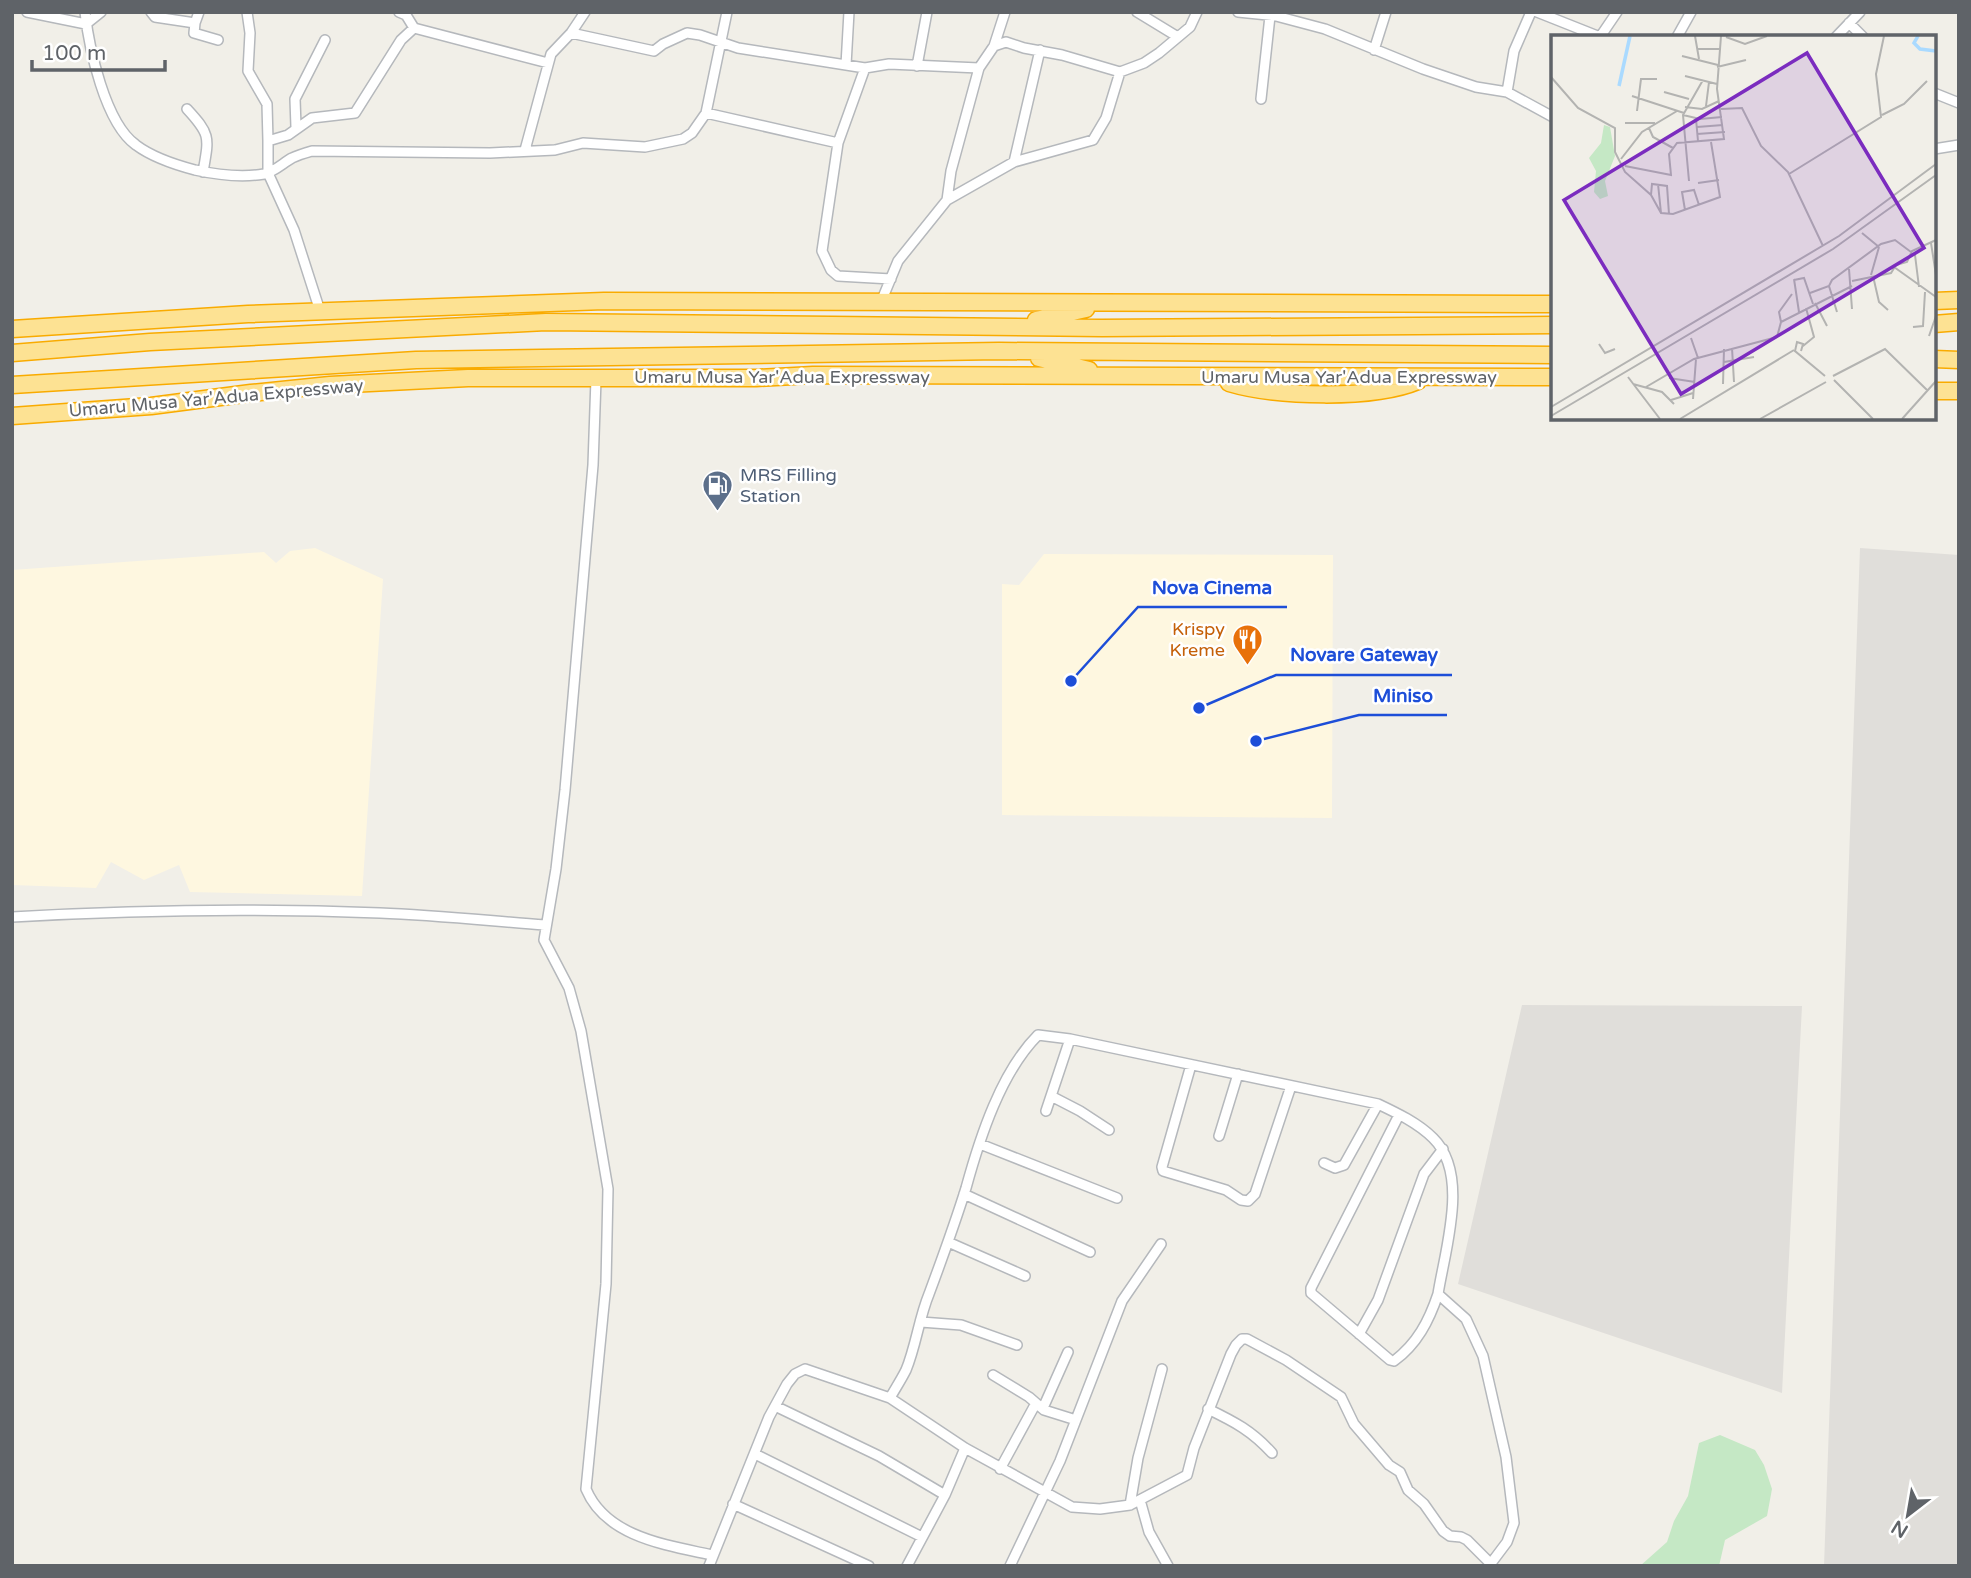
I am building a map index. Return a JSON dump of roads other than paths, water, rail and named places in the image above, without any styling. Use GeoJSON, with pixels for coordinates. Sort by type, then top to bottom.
{"type":"FeatureCollection","features":[{"type":"Feature","properties":{"kind":"highway"},"geometry":{"type":"LineString","coordinates":[[1936,301],[1959,300]]}},
{"type":"Feature","properties":{"kind":"highway"},"geometry":{"type":"LineString","coordinates":[[12,329],[320,312],[604,301],[1551,304]]}},
{"type":"Feature","properties":{"kind":"highway"},"geometry":{"type":"LineString","coordinates":[[754,302],[869,325]]}},
{"type":"Feature","properties":{"kind":"highway"},"geometry":{"type":"LineString","coordinates":[[1010,327],[1112,303]]}},
{"type":"Feature","properties":{"kind":"highway"},"geometry":{"type":"LineString","coordinates":[[12,353],[150,342],[546,322],[1010,327],[1551,325]]}},
{"type":"Feature","properties":{"kind":"highway"},"geometry":{"type":"LineString","coordinates":[[1936,324],[1959,322]]}},
{"type":"Feature","properties":{"kind":"highway"},"geometry":{"type":"LineString","coordinates":[[1013,351],[1113,376]]}},
{"type":"Feature","properties":{"kind":"highway","name":"Umaru Musa Yar'Adua Expressway"},"geometry":{"type":"LineString","coordinates":[[12,385],[415,360],[1013,351],[1551,355]]}},
{"type":"Feature","properties":{"kind":"highway"},"geometry":{"type":"LineString","coordinates":[[756,378],[854,353]]}},
{"type":"Feature","properties":{"kind":"highway"},"geometry":{"type":"LineString","coordinates":[[1936,359],[1959,360]]}},
{"type":"Feature","properties":{"kind":"highway","name":"Umaru Musa Yar'Adua Expressway"},"geometry":{"type":"LineString","coordinates":[[12,416],[151,406],[330,386],[468,378],[756,378],[813,375],[1551,377]]}},
{"type":"Feature","properties":{"kind":"highway"},"geometry":{"type":"LineString","coordinates":[[1936,391],[1959,391]]}},
{"type":"Feature","properties":{"kind":"street"},"geometry":{"type":"LineString","coordinates":[[27,12],[86,24]]}},
{"type":"Feature","properties":{"kind":"street"},"geometry":{"type":"LineString","coordinates":[[85,12],[108,103],[127,136],[147,152],[180,166],[245,177],[268,173],[295,156],[312,151],[490,153],[555,150],[583,143],[645,146],[666,144],[692,133],[706,113],[727,12]]}},
{"type":"Feature","properties":{"kind":"street"},"geometry":{"type":"LineString","coordinates":[[86,24],[101,12]]}},
{"type":"Feature","properties":{"kind":"street"},"geometry":{"type":"LineString","coordinates":[[151,12],[155,17],[195,23]]}},
{"type":"Feature","properties":{"kind":"street"},"geometry":{"type":"LineString","coordinates":[[199,12],[194,33],[218,40]]}},
{"type":"Feature","properties":{"kind":"street"},"geometry":{"type":"LineString","coordinates":[[247,12],[250,33],[248,71],[267,104],[268,173],[294,230],[320,312]]}},
{"type":"Feature","properties":{"kind":"street"},"geometry":{"type":"LineString","coordinates":[[525,150],[554,48],[571,33],[585,12]]}},
{"type":"Feature","properties":{"kind":"street"},"geometry":{"type":"LineString","coordinates":[[846,65],[849,12]]}},
{"type":"Feature","properties":{"kind":"street"},"geometry":{"type":"LineString","coordinates":[[917,66],[928,12]]}},
{"type":"Feature","properties":{"kind":"street"},"geometry":{"type":"LineString","coordinates":[[947,200],[951,172],[979,68],[994,46],[1005,12]]}},
{"type":"Feature","properties":{"kind":"street"},"geometry":{"type":"LineString","coordinates":[[1137,12],[1178,37]]}},
{"type":"Feature","properties":{"kind":"street"},"geometry":{"type":"LineString","coordinates":[[994,46],[1006,42],[1120,72],[1144,63],[1178,37],[1194,23],[1197,12]]}},
{"type":"Feature","properties":{"kind":"street"},"geometry":{"type":"LineString","coordinates":[[1238,12],[1270,16],[1325,29],[1476,87],[1507,92],[1551,116]]}},
{"type":"Feature","properties":{"kind":"street"},"geometry":{"type":"LineString","coordinates":[[1374,50],[1386,12]]}},
{"type":"Feature","properties":{"kind":"street"},"geometry":{"type":"LineString","coordinates":[[1507,92],[1514,51],[1531,12]]}},
{"type":"Feature","properties":{"kind":"street"},"geometry":{"type":"LineString","coordinates":[[1537,12],[1596,35]]}},
{"type":"Feature","properties":{"kind":"street"},"geometry":{"type":"LineString","coordinates":[[1602,35],[1617,12]]}},
{"type":"Feature","properties":{"kind":"street"},"geometry":{"type":"LineString","coordinates":[[1678,35],[1691,12]]}},
{"type":"Feature","properties":{"kind":"street"},"geometry":{"type":"LineString","coordinates":[[1838,35],[1860,12]]}},
{"type":"Feature","properties":{"kind":"street"},"geometry":{"type":"LineString","coordinates":[[404,13],[414,28],[548,63]]}},
{"type":"Feature","properties":{"kind":"street"},"geometry":{"type":"LineString","coordinates":[[1261,99],[1270,16]]}},
{"type":"Feature","properties":{"kind":"street"},"geometry":{"type":"LineString","coordinates":[[1849,23],[1861,35]]}},
{"type":"Feature","properties":{"kind":"street"},"geometry":{"type":"LineString","coordinates":[[268,141],[288,135],[312,118],[355,113],[401,40],[414,28]]}},
{"type":"Feature","properties":{"kind":"street"},"geometry":{"type":"LineString","coordinates":[[571,33],[654,51],[687,33],[723,41],[738,48],[865,68],[889,64],[979,68]]}},
{"type":"Feature","properties":{"kind":"street"},"geometry":{"type":"LineString","coordinates":[[296,127],[295,99],[325,40]]}},
{"type":"Feature","properties":{"kind":"street"},"geometry":{"type":"LineString","coordinates":[[1014,162],[1040,50]]}},
{"type":"Feature","properties":{"kind":"street"},"geometry":{"type":"LineString","coordinates":[[865,68],[838,143],[822,251],[825,262],[838,276],[891,279]]}},
{"type":"Feature","properties":{"kind":"street"},"geometry":{"type":"LineString","coordinates":[[881,302],[898,261],[947,200],[1014,162],[1093,140],[1106,118],[1120,72]]}},
{"type":"Feature","properties":{"kind":"street"},"geometry":{"type":"LineString","coordinates":[[1936,94],[1959,103]]}},
{"type":"Feature","properties":{"kind":"street"},"geometry":{"type":"LineString","coordinates":[[187,108],[208,135],[204,172]]}},
{"type":"Feature","properties":{"kind":"street"},"geometry":{"type":"LineString","coordinates":[[706,113],[838,143]]}},
{"type":"Feature","properties":{"kind":"street"},"geometry":{"type":"LineString","coordinates":[[1936,149],[1959,145]]}},
{"type":"Feature","properties":{"kind":"street"},"geometry":{"type":"LineString","coordinates":[[596,379],[593,465],[572,715],[557,856],[544,940],[569,988],[581,1031],[608,1189],[606,1284],[586,1489],[600,1513],[626,1531],[712,1555]]}},
{"type":"Feature","properties":{"kind":"street"},"geometry":{"type":"LineString","coordinates":[[12,917],[90,912],[381,913],[545,925]]}},
{"type":"Feature","properties":{"kind":"street"},"geometry":{"type":"LineString","coordinates":[[890,1398],[906,1370],[928,1295],[980,1144],[1012,1067],[1038,1035],[1070,1039],[1378,1104],[1399,1115],[1432,1136],[1443,1149],[1452,1170],[1455,1191],[1438,1294],[1430,1317],[1415,1341],[1405,1354],[1394,1361],[1311,1293],[1311,1288],[1399,1115]]}},
{"type":"Feature","properties":{"kind":"street"},"geometry":{"type":"LineString","coordinates":[[1046,1111],[1070,1039]]}},
{"type":"Feature","properties":{"kind":"street"},"geometry":{"type":"LineString","coordinates":[[1191,1065],[1163,1171],[1226,1190],[1241,1200],[1248,1201],[1255,1194],[1291,1086]]}},
{"type":"Feature","properties":{"kind":"street"},"geometry":{"type":"LineString","coordinates":[[1219,1136],[1238,1074]]}},
{"type":"Feature","properties":{"kind":"street"},"geometry":{"type":"LineString","coordinates":[[1051,1096],[1110,1130]]}},
{"type":"Feature","properties":{"kind":"street"},"geometry":{"type":"LineString","coordinates":[[1324,1163],[1335,1168],[1344,1165],[1378,1104]]}},
{"type":"Feature","properties":{"kind":"street"},"geometry":{"type":"LineString","coordinates":[[980,1144],[1117,1198]]}},
{"type":"Feature","properties":{"kind":"street"},"geometry":{"type":"LineString","coordinates":[[1359,1334],[1378,1300],[1424,1174],[1443,1149]]}},
{"type":"Feature","properties":{"kind":"street"},"geometry":{"type":"LineString","coordinates":[[964,1194],[1090,1252]]}},
{"type":"Feature","properties":{"kind":"street"},"geometry":{"type":"LineString","coordinates":[[948,1242],[1025,1276]]}},
{"type":"Feature","properties":{"kind":"street"},"geometry":{"type":"LineString","coordinates":[[1010,1566],[1060,1461],[1122,1301],[1161,1244]]}},
{"type":"Feature","properties":{"kind":"street"},"geometry":{"type":"LineString","coordinates":[[709,1566],[775,1406],[795,1374],[805,1369],[890,1398],[965,1448],[1044,1494],[1072,1507],[1100,1509],[1135,1502],[1187,1475],[1208,1409],[1236,1345],[1242,1339],[1254,1342],[1286,1360],[1341,1397],[1354,1424],[1389,1465],[1400,1472],[1408,1490],[1424,1504],[1443,1531],[1450,1536],[1466,1540],[1489,1564],[1507,1542],[1514,1523],[1506,1457],[1483,1356],[1466,1319],[1438,1294]]}},
{"type":"Feature","properties":{"kind":"street"},"geometry":{"type":"LineString","coordinates":[[921,1322],[961,1325],[1017,1345]]}},
{"type":"Feature","properties":{"kind":"street"},"geometry":{"type":"LineString","coordinates":[[1000,1469],[1068,1352]]}},
{"type":"Feature","properties":{"kind":"street"},"geometry":{"type":"LineString","coordinates":[[1163,1369],[1138,1458],[1135,1502],[1168,1566]]}},
{"type":"Feature","properties":{"kind":"street"},"geometry":{"type":"LineString","coordinates":[[993,1375],[1039,1405],[1076,1420]]}},
{"type":"Feature","properties":{"kind":"street"},"geometry":{"type":"LineString","coordinates":[[775,1406],[878,1456],[945,1495]]}},
{"type":"Feature","properties":{"kind":"street"},"geometry":{"type":"LineString","coordinates":[[1208,1409],[1255,1434],[1272,1453]]}},
{"type":"Feature","properties":{"kind":"street"},"geometry":{"type":"LineString","coordinates":[[907,1566],[945,1495],[965,1448]]}},
{"type":"Feature","properties":{"kind":"street"},"geometry":{"type":"LineString","coordinates":[[755,1454],[922,1537]]}},
{"type":"Feature","properties":{"kind":"street"},"geometry":{"type":"LineString","coordinates":[[733,1504],[869,1566]]}},
{"type":"Feature","properties":{"kind":"place","name":"MRS Filling Station"},"geometry":{"type":"Point","coordinates":[717,512]}},
{"type":"Feature","properties":{"kind":"place","name":"Krispy Kreme"},"geometry":{"type":"Point","coordinates":[1248,666]}},
{"type":"Feature","properties":{"kind":"place","name":"Nova Cinema"},"geometry":{"type":"Point","coordinates":[1071,681]}},
{"type":"Feature","properties":{"kind":"place","name":"Novare Gateway"},"geometry":{"type":"Point","coordinates":[1199,708]}},
{"type":"Feature","properties":{"kind":"place","name":"Miniso"},"geometry":{"type":"Point","coordinates":[1256,741]}}]}
